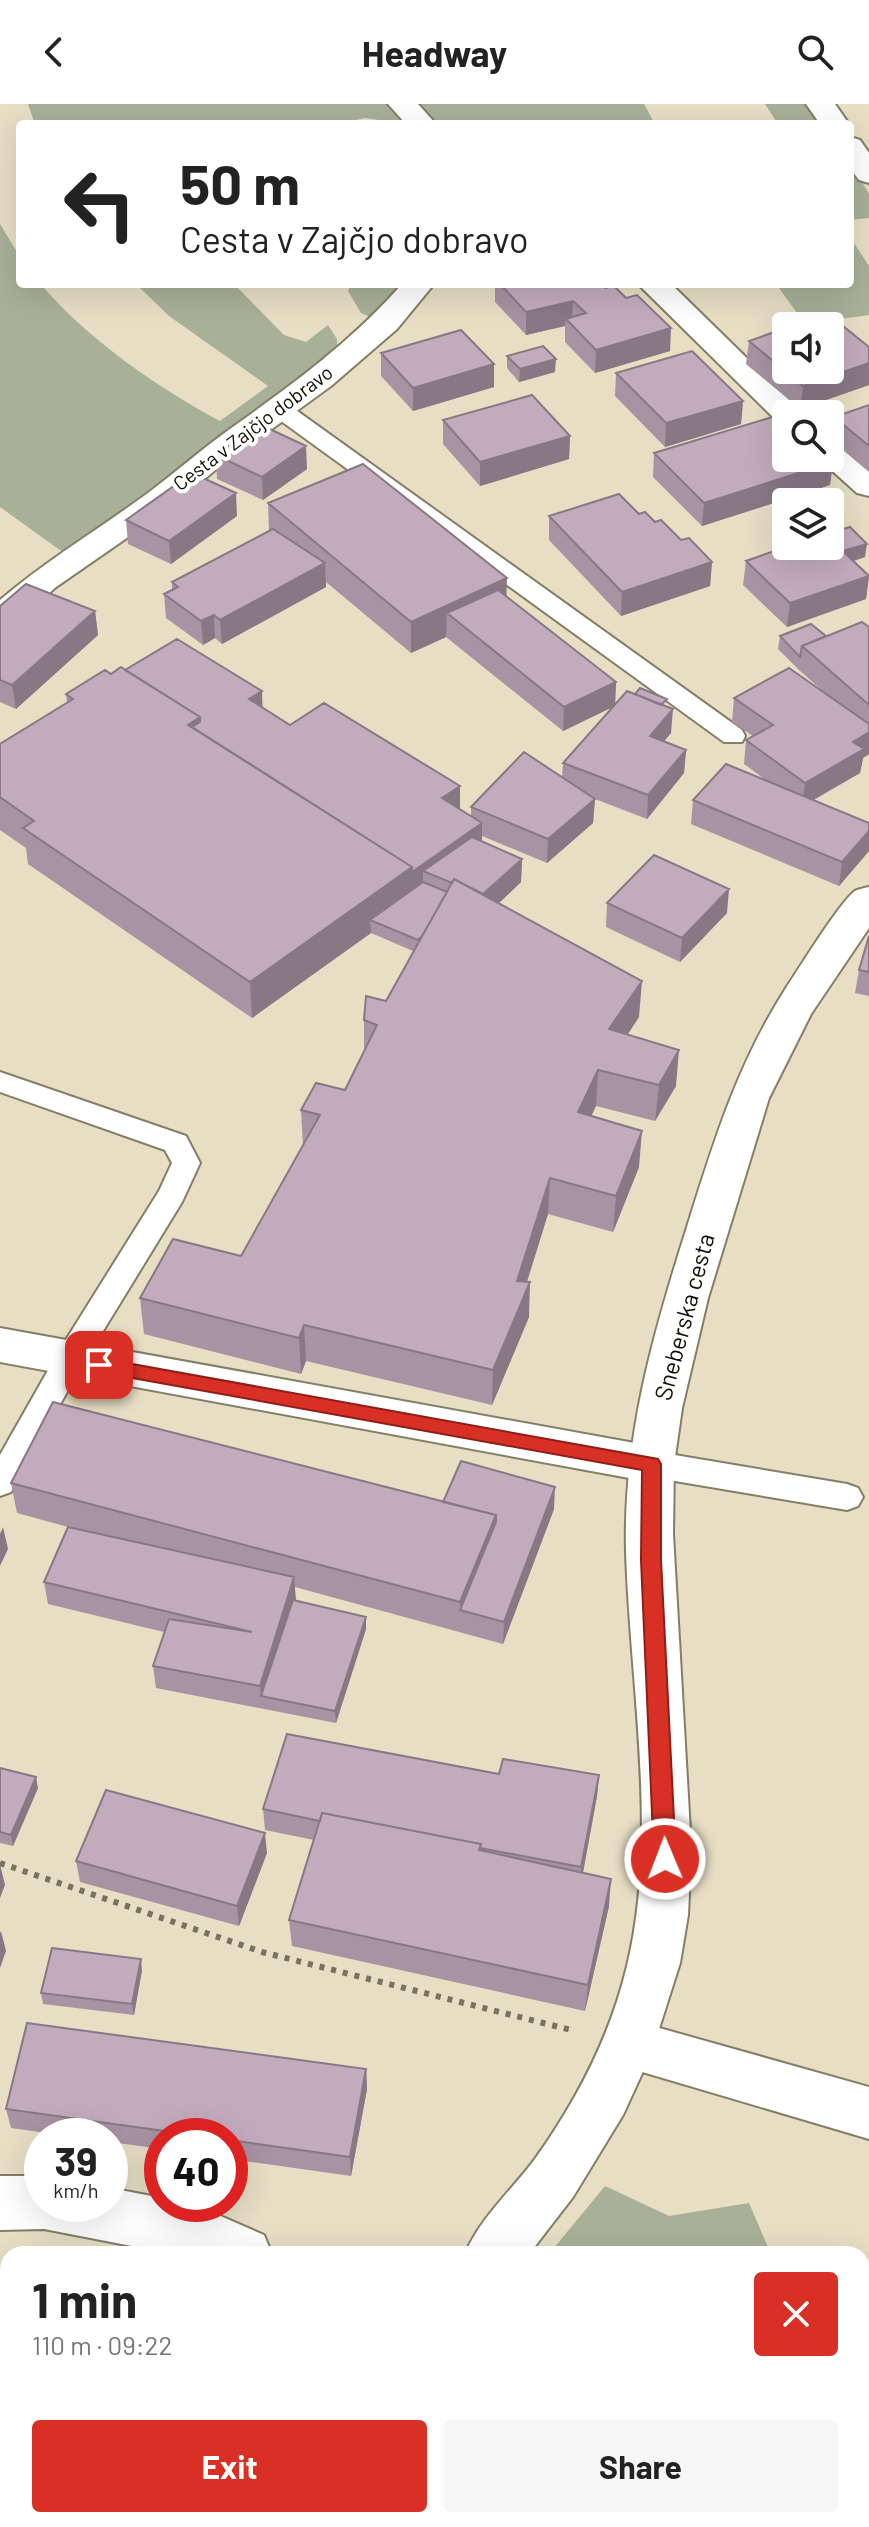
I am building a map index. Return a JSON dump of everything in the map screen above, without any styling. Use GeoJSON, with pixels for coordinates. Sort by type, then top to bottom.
{"type":"FeatureCollection","features":[{"type":"Feature","properties":{"kind":"street"},"geometry":{"type":"LineString","coordinates":[[402,104],[418,120]]}},
{"type":"Feature","properties":{"kind":"street"},"geometry":{"type":"LineString","coordinates":[[854,152],[869,174]]}},
{"type":"Feature","properties":{"kind":"street"},"geometry":{"type":"LineString","coordinates":[[657,288],[773,400]]}},
{"type":"Feature","properties":{"kind":"street","name":"Cesta v Zajčjo dobravo"},"geometry":{"type":"LineString","coordinates":[[0,618],[44,580],[161,499],[202,464],[328,372],[420,289]]}},
{"type":"Feature","properties":{"kind":"street"},"geometry":{"type":"LineString","coordinates":[[844,464],[869,486]]}},
{"type":"Feature","properties":{"kind":"street","name":"Sneberska cesta"},"geometry":{"type":"LineString","coordinates":[[499,2246],[559,2172],[602,2106],[631,2045],[647,1999],[662,1915],[665,1837],[651,1560],[651,1464],[674,1337],[729,1157],[756,1081],[794,1007],[869,900]]}},
{"type":"Feature","properties":{"kind":"street"},"geometry":{"type":"LineString","coordinates":[[0,1345],[651,1464]]}},
{"type":"Feature","properties":{"kind":"street"},"geometry":{"type":"LineString","coordinates":[[631,2045],[869,2113]]}},
{"type":"Feature","properties":{"kind":"street"},"geometry":{"type":"LineString","coordinates":[[0,2203],[24,2201]]}},
{"type":"Feature","properties":{"kind":"street"},"geometry":{"type":"LineString","coordinates":[[128,2217],[190,2230],[226,2246]]}},
{"type":"Feature","properties":{"kind":"lane"},"geometry":{"type":"LineString","coordinates":[[278,408],[733,736]]}},
{"type":"Feature","properties":{"kind":"lane"},"geometry":{"type":"LineString","coordinates":[[0,1082],[176,1143],[186,1163],[172,1194],[70,1359],[0,1483]]}},
{"type":"Feature","properties":{"kind":"lane"},"geometry":{"type":"LineString","coordinates":[[651,1464],[847,1497]]}},
{"type":"Feature","properties":{"kind":"path"},"geometry":{"type":"LineString","coordinates":[[0,1863],[262,1952],[631,2045]]}},
{"type":"Feature","properties":{"kind":"green space"},"geometry":{"type":"Polygon","coordinates":[[[28,104],[387,104],[402,120],[365,118],[34,120],[28,104]]]}},
{"type":"Feature","properties":{"kind":"green space"},"geometry":{"type":"Polygon","coordinates":[[[413,104],[644,104],[653,120],[430,120],[413,104]]]}},
{"type":"Feature","properties":{"kind":"green space"},"geometry":{"type":"Polygon","coordinates":[[[765,104],[811,104],[821,120],[775,120],[765,104]]]}},
{"type":"Feature","properties":{"kind":"green space"},"geometry":{"type":"Polygon","coordinates":[[[854,169],[869,194],[869,218],[854,220],[854,169]]]}},
{"type":"Feature","properties":{"kind":"green space"},"geometry":{"type":"Polygon","coordinates":[[[0,224],[16,250],[16,288],[44,288],[78,323],[124,360],[173,394],[220,421],[268,386],[169,316],[140,288],[238,288],[284,335],[306,342],[328,325],[337,339],[337,352],[64,553],[0,507],[0,224]]]}},
{"type":"Feature","properties":{"kind":"green space"},"geometry":{"type":"Polygon","coordinates":[[[854,243],[869,266],[869,315],[844,319],[844,312],[796,312],[779,288],[854,288],[854,243]]]}},
{"type":"Feature","properties":{"kind":"green space"},"geometry":{"type":"Polygon","coordinates":[[[349,288],[405,288],[377,320],[361,313],[348,291],[349,288]]]}},
{"type":"Feature","properties":{"kind":"green space"},"geometry":{"type":"Polygon","coordinates":[[[605,2186],[669,2216],[749,2203],[768,2246],[556,2246],[605,2186]]]}},
{"type":"Feature","properties":{"kind":"building"},"geometry":{"type":"Polygon","coordinates":[[[504,288],[616,288],[626,298],[637,295],[671,328],[596,350],[566,319],[586,313],[573,301],[526,312],[504,288]]]}},
{"type":"Feature","properties":{"kind":"building"},"geometry":{"type":"Polygon","coordinates":[[[844,327],[869,347],[869,363],[844,372],[844,327]]]}},
{"type":"Feature","properties":{"kind":"building"},"geometry":{"type":"Polygon","coordinates":[[[461,330],[494,364],[413,388],[381,353],[461,330]]]}},
{"type":"Feature","properties":{"kind":"building"},"geometry":{"type":"Polygon","coordinates":[[[772,333],[772,360],[749,341],[772,333]]]}},
{"type":"Feature","properties":{"kind":"building"},"geometry":{"type":"Polygon","coordinates":[[[543,346],[556,359],[520,369],[507,356],[543,346]]]}},
{"type":"Feature","properties":{"kind":"building"},"geometry":{"type":"Polygon","coordinates":[[[692,351],[743,401],[666,423],[616,373],[692,351]]]}},
{"type":"Feature","properties":{"kind":"building"},"geometry":{"type":"Polygon","coordinates":[[[532,395],[570,436],[480,462],[443,420],[532,395]]]}},
{"type":"Feature","properties":{"kind":"building"},"geometry":{"type":"Polygon","coordinates":[[[869,405],[869,446],[844,425],[844,414],[869,405]]]}},
{"type":"Feature","properties":{"kind":"building"},"geometry":{"type":"Polygon","coordinates":[[[772,417],[772,472],[802,472],[704,503],[654,453],[772,417]]]}},
{"type":"Feature","properties":{"kind":"building"},"geometry":{"type":"Polygon","coordinates":[[[259,424],[306,446],[262,477],[216,455],[259,424]]]}},
{"type":"Feature","properties":{"kind":"building"},"geometry":{"type":"Polygon","coordinates":[[[363,464],[507,578],[411,622],[268,503],[363,464]]]}},
{"type":"Feature","properties":{"kind":"building"},"geometry":{"type":"Polygon","coordinates":[[[192,473],[236,493],[169,541],[126,520],[192,473]]]}},
{"type":"Feature","properties":{"kind":"building"},"geometry":{"type":"Polygon","coordinates":[[[619,494],[639,514],[645,512],[655,522],[661,520],[681,540],[689,538],[712,562],[622,592],[549,516],[619,494]]]}},
{"type":"Feature","properties":{"kind":"building"},"geometry":{"type":"Polygon","coordinates":[[[850,527],[867,544],[844,551],[844,529],[850,527]]]}},
{"type":"Feature","properties":{"kind":"building"},"geometry":{"type":"Polygon","coordinates":[[[273,529],[325,563],[220,620],[214,615],[201,621],[164,594],[178,587],[172,582],[273,529]]]}},
{"type":"Feature","properties":{"kind":"building"},"geometry":{"type":"Polygon","coordinates":[[[772,552],[772,560],[844,560],[844,552],[869,576],[790,603],[746,561],[772,552]]]}},
{"type":"Feature","properties":{"kind":"building"},"geometry":{"type":"Polygon","coordinates":[[[26,584],[95,611],[12,685],[0,680],[0,606],[26,584]]]}},
{"type":"Feature","properties":{"kind":"building"},"geometry":{"type":"Polygon","coordinates":[[[498,590],[616,682],[564,707],[447,613],[498,590]]]}},
{"type":"Feature","properties":{"kind":"building"},"geometry":{"type":"Polygon","coordinates":[[[862,622],[869,627],[869,705],[802,646],[862,622]]]}},
{"type":"Feature","properties":{"kind":"building"},"geometry":{"type":"Polygon","coordinates":[[[811,624],[826,636],[802,646],[800,657],[780,636],[811,624]]]}},
{"type":"Feature","properties":{"kind":"building"},"geometry":{"type":"Polygon","coordinates":[[[177,639],[262,691],[249,699],[290,725],[324,703],[460,786],[442,798],[482,823],[412,872],[412,867],[192,727],[200,722],[200,717],[125,670],[177,639]]]}},
{"type":"Feature","properties":{"kind":"building"},"geometry":{"type":"Polygon","coordinates":[[[121,667],[200,717],[188,725],[412,867],[250,982],[23,828],[34,821],[0,797],[0,744],[73,699],[66,694],[105,670],[111,674],[121,667]]]}},
{"type":"Feature","properties":{"kind":"building"},"geometry":{"type":"Polygon","coordinates":[[[789,668],[869,724],[869,732],[853,742],[864,749],[805,783],[746,740],[773,725],[734,698],[789,668]]]}},
{"type":"Feature","properties":{"kind":"building"},"geometry":{"type":"Polygon","coordinates":[[[640,688],[667,699],[661,705],[635,694],[640,688]]]}},
{"type":"Feature","properties":{"kind":"building"},"geometry":{"type":"Polygon","coordinates":[[[627,691],[673,709],[650,736],[686,750],[648,795],[563,763],[627,691]]]}},
{"type":"Feature","properties":{"kind":"building"},"geometry":{"type":"Polygon","coordinates":[[[524,752],[595,799],[548,839],[471,807],[524,752]]]}},
{"type":"Feature","properties":{"kind":"building"},"geometry":{"type":"Polygon","coordinates":[[[726,764],[869,823],[869,831],[842,862],[693,800],[726,764]]]}},
{"type":"Feature","properties":{"kind":"building"},"geometry":{"type":"Polygon","coordinates":[[[472,837],[522,859],[483,894],[454,879],[452,883],[423,871],[472,837]]]}},
{"type":"Feature","properties":{"kind":"building"},"geometry":{"type":"Polygon","coordinates":[[[654,855],[729,889],[682,938],[607,903],[654,855]]]}},
{"type":"Feature","properties":{"kind":"building"},"geometry":{"type":"Polygon","coordinates":[[[454,879],[642,981],[609,1029],[679,1050],[659,1085],[598,1070],[578,1112],[642,1131],[616,1196],[550,1178],[517,1281],[530,1282],[493,1370],[304,1325],[299,1338],[140,1298],[173,1239],[241,1256],[320,1115],[301,1110],[316,1083],[345,1090],[377,1025],[364,1020],[366,996],[386,1001],[454,879]]]}},
{"type":"Feature","properties":{"kind":"building"},"geometry":{"type":"Polygon","coordinates":[[[423,882],[447,892],[418,940],[370,920],[423,882]]]}},
{"type":"Feature","properties":{"kind":"building"},"geometry":{"type":"Polygon","coordinates":[[[869,936],[869,972],[859,970],[869,936]]]}},
{"type":"Feature","properties":{"kind":"building"},"geometry":{"type":"Polygon","coordinates":[[[53,1402],[496,1515],[460,1602],[11,1483],[53,1402]]]}},
{"type":"Feature","properties":{"kind":"building"},"geometry":{"type":"Polygon","coordinates":[[[461,1461],[555,1487],[504,1622],[460,1610],[496,1522],[496,1515],[443,1502],[461,1461]]]}},
{"type":"Feature","properties":{"kind":"building"},"geometry":{"type":"Polygon","coordinates":[[[68,1527],[294,1577],[260,1686],[153,1666],[169,1619],[252,1632],[44,1582],[68,1527]]]}},
{"type":"Feature","properties":{"kind":"building"},"geometry":{"type":"Polygon","coordinates":[[[293,1600],[366,1617],[335,1711],[261,1696],[293,1600]]]}},
{"type":"Feature","properties":{"kind":"building"},"geometry":{"type":"Polygon","coordinates":[[[287,1734],[499,1774],[503,1759],[599,1775],[581,1867],[322,1813],[320,1821],[263,1809],[287,1734]]]}},
{"type":"Feature","properties":{"kind":"building"},"geometry":{"type":"Polygon","coordinates":[[[0,1768],[36,1777],[11,1835],[0,1832],[0,1768]]]}},
{"type":"Feature","properties":{"kind":"building"},"geometry":{"type":"Polygon","coordinates":[[[106,1790],[265,1833],[237,1906],[76,1861],[106,1790]]]}},
{"type":"Feature","properties":{"kind":"building"},"geometry":{"type":"Polygon","coordinates":[[[322,1813],[481,1844],[479,1850],[611,1879],[588,1985],[289,1920],[322,1813]]]}},
{"type":"Feature","properties":{"kind":"building"},"geometry":{"type":"Polygon","coordinates":[[[52,1948],[141,1959],[132,2004],[41,1993],[52,1948]]]}},
{"type":"Feature","properties":{"kind":"building"},"geometry":{"type":"Polygon","coordinates":[[[27,2023],[366,2069],[350,2157],[248,2143],[248,2118],[144,2118],[144,2128],[128,2126],[128,2118],[71,2118],[6,2109],[27,2023]]]}},
{"type":"Feature","properties":{"kind":"route"},"geometry":{"type":"LineString","coordinates":[[99,1365],[651,1464],[651,1560],[665,1859]]}}]}
